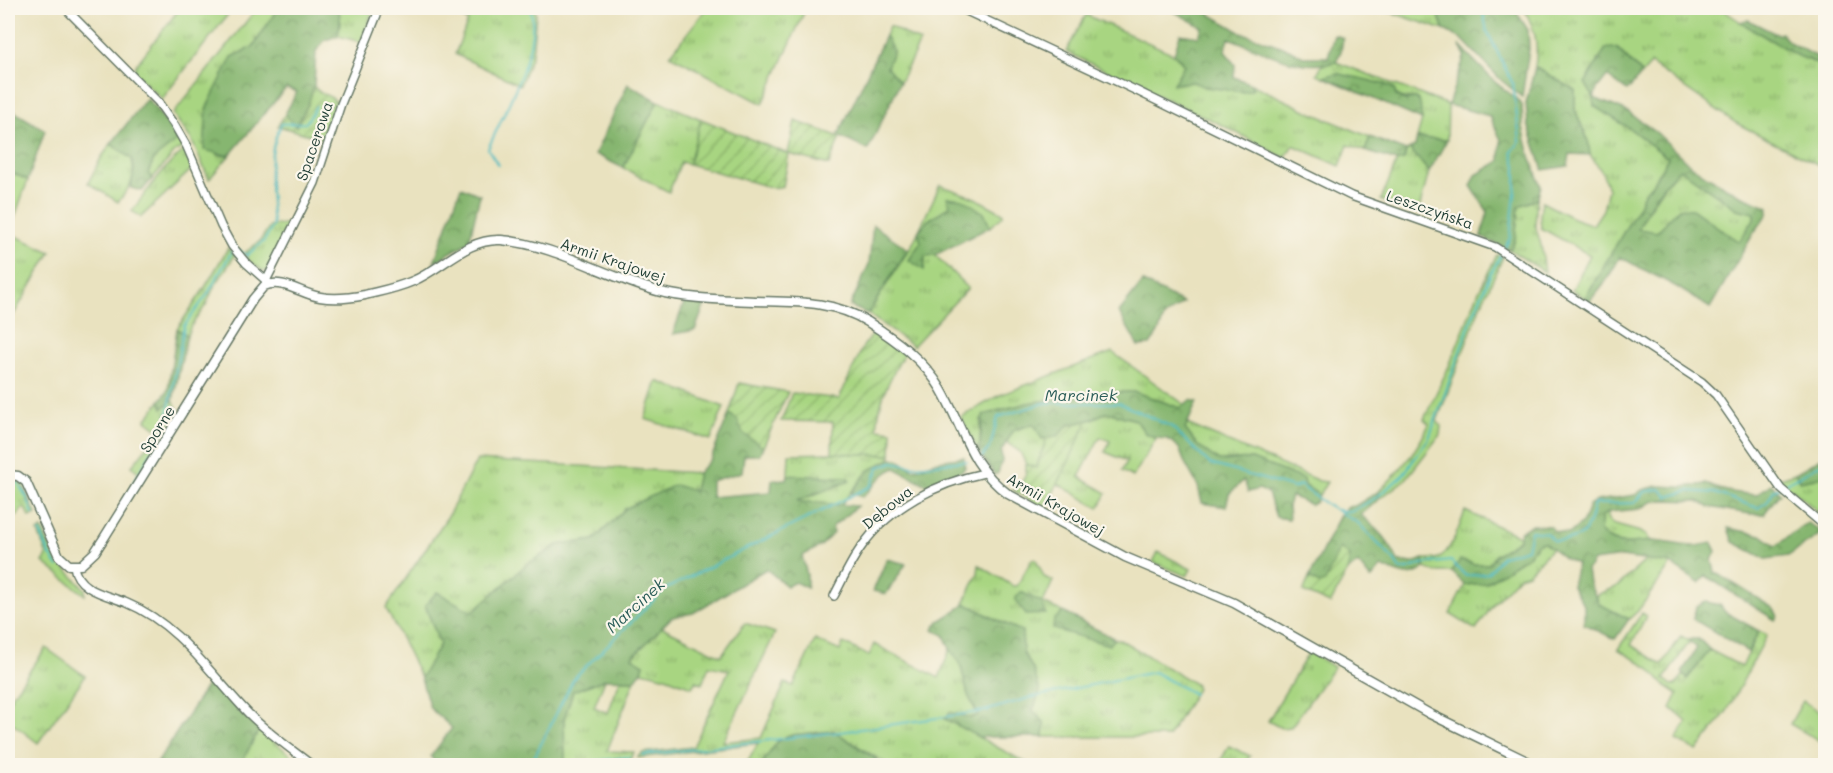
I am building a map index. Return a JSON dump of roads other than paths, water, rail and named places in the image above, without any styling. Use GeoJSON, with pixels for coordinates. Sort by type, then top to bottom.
{"type":"FeatureCollection","features":[{"type":"Feature","properties":{"kind":"street"},"geometry":{"type":"LineString","coordinates":[[65,8],[158,102],[170,118],[188,147],[221,226],[232,246],[246,263],[268,281]]}},
{"type":"Feature","properties":{"kind":"street","name":"Spacerowa"},"geometry":{"type":"LineString","coordinates":[[268,281],[315,183],[341,104],[378,8]]}},
{"type":"Feature","properties":{"kind":"street","name":"Leszczyńska"},"geometry":{"type":"LineString","coordinates":[[960,8],[1137,91],[1351,196],[1507,254],[1702,382],[1716,395],[1781,489],[1826,527]]}},
{"type":"Feature","properties":{"kind":"street","name":"Armii Krajowej"},"geometry":{"type":"LineString","coordinates":[[268,281],[317,297],[335,299],[365,294],[414,281],[469,247],[483,242],[501,240],[551,252],[641,286],[666,293],[703,298],[803,301],[847,311],[867,322],[917,358],[940,388],[984,473],[992,482],[1023,504],[1125,557],[1234,603],[1430,714],[1537,765]]}},
{"type":"Feature","properties":{"kind":"street","name":"Sporne"},"geometry":{"type":"LineString","coordinates":[[74,566],[86,562],[95,552],[253,299],[268,281]]}},
{"type":"Feature","properties":{"kind":"street","name":"Dębowa"},"geometry":{"type":"LineString","coordinates":[[834,596],[861,547],[899,510],[921,495],[950,481],[984,473]]}},
{"type":"Feature","properties":{"kind":"street"},"geometry":{"type":"LineString","coordinates":[[8,475],[18,476],[26,482],[59,556],[69,565],[74,566],[76,576],[81,582],[91,590],[144,612],[173,631],[267,731],[313,765]]}},
{"type":"Feature","properties":{"kind":"waterway"},"geometry":{"type":"LineString","coordinates":[[498,165],[488,149],[520,79],[526,59],[533,23],[530,8]]}},
{"type":"Feature","properties":{"kind":"waterway"},"geometry":{"type":"LineString","coordinates":[[1338,510],[1351,512],[1377,497],[1403,475],[1429,438],[1472,318],[1490,275],[1510,238],[1516,186],[1516,165],[1512,152],[1520,141],[1513,84],[1487,31],[1482,8]]}},
{"type":"Feature","properties":{"kind":"waterway"},"geometry":{"type":"LineString","coordinates":[[239,250],[246,256],[264,241],[273,226],[271,162],[281,124],[306,123],[316,106]]}},
{"type":"Feature","properties":{"kind":"waterway"},"geometry":{"type":"LineString","coordinates":[[132,485],[165,430],[184,326],[207,295],[232,251]]}},
{"type":"Feature","properties":{"kind":"waterway","name":"Marcinek"},"geometry":{"type":"LineString","coordinates":[[981,458],[990,447],[998,417],[1045,403],[1119,403],[1172,427],[1210,464],[1294,488],[1300,485],[1358,523],[1400,569],[1451,561],[1466,576],[1488,573],[1502,556],[1527,549],[1531,531],[1546,533],[1554,541],[1578,537],[1587,528],[1594,504],[1635,503],[1644,492],[1660,489],[1668,497],[1688,491],[1715,493],[1758,508],[1767,502],[1774,490],[1826,461]]}},
{"type":"Feature","properties":{"kind":"waterway","name":"Marcinek"},"geometry":{"type":"LineString","coordinates":[[530,766],[574,678],[664,590],[871,486],[879,467],[893,462],[914,466],[967,461]]}},
{"type":"Feature","properties":{"kind":"waterway"},"geometry":{"type":"LineString","coordinates":[[8,482],[18,483],[33,514]]}},
{"type":"Feature","properties":{"kind":"waterway"},"geometry":{"type":"LineString","coordinates":[[40,532],[58,567]]}},
{"type":"Feature","properties":{"kind":"waterway"},"geometry":{"type":"LineString","coordinates":[[643,755],[840,732],[985,711],[1029,698],[1154,672],[1194,694]]}},
{"type":"Feature","properties":{"kind":"waterway"},"geometry":{"type":"LineString","coordinates":[[559,766],[629,757]]}}]}
